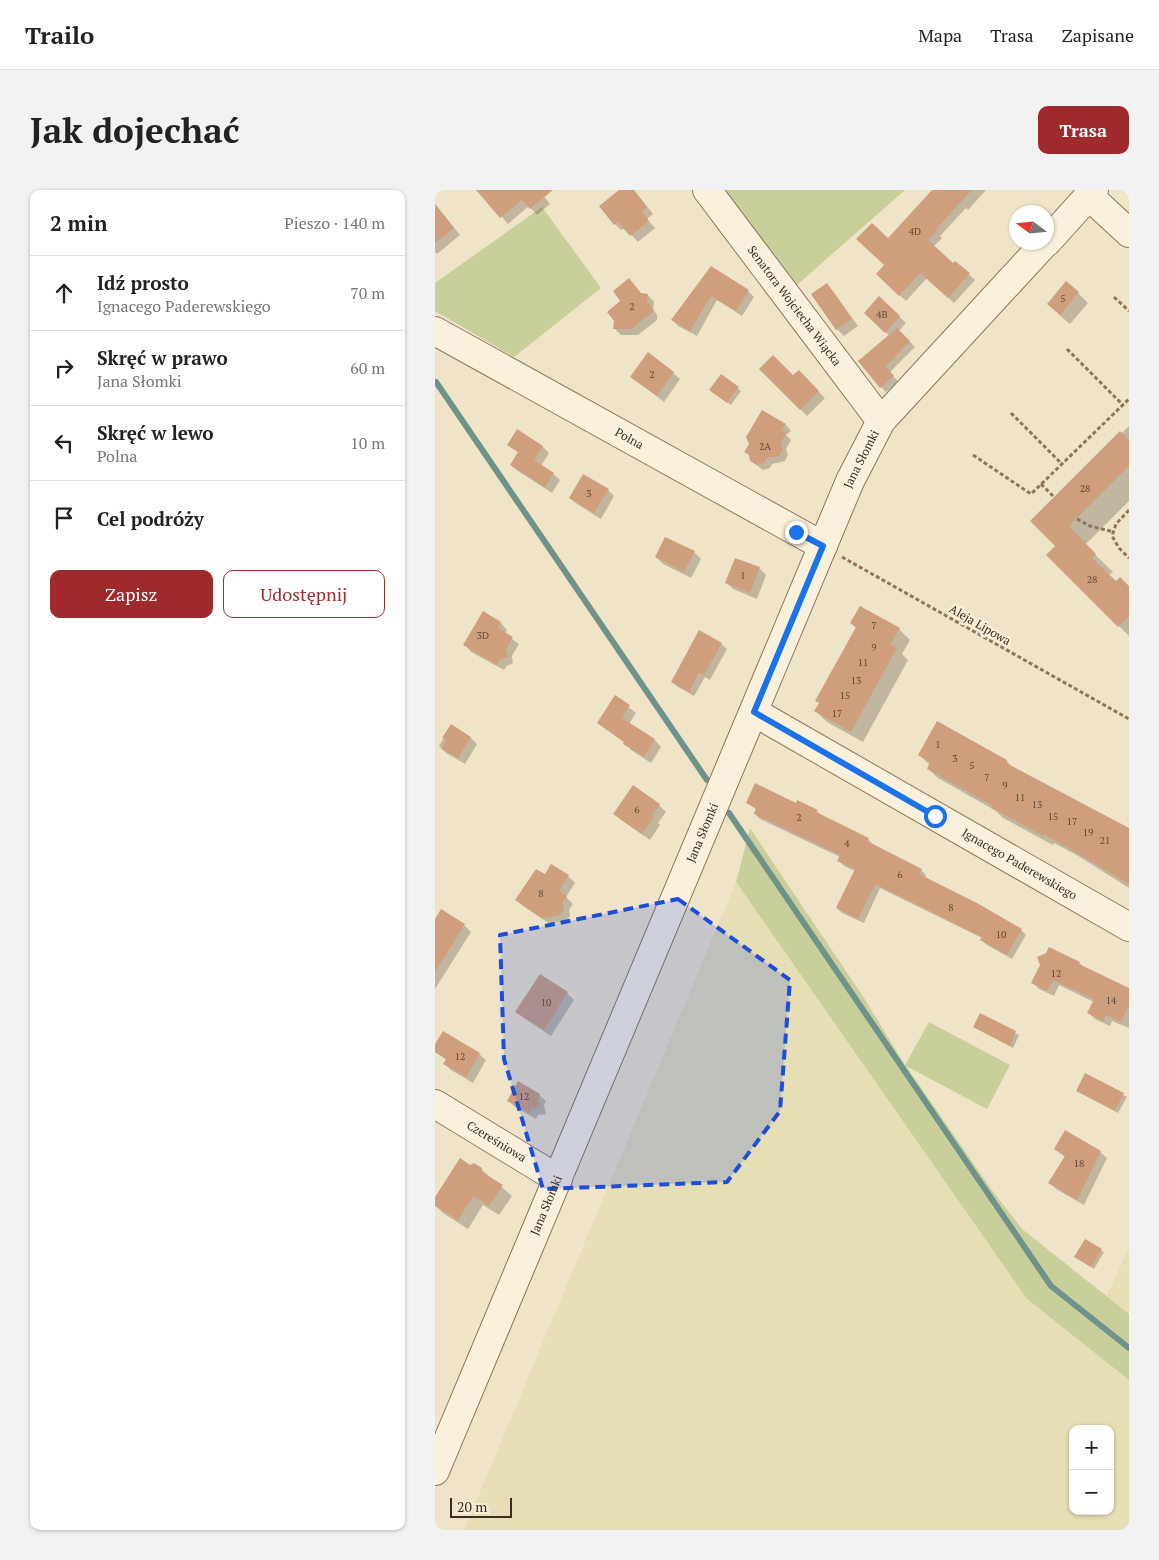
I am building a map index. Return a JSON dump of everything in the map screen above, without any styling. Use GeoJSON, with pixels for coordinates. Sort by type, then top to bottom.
{"type":"FeatureCollection","features":[{"type":"Feature","properties":{"kind":"street","name":"Senatora Wojciecha Wiącka"},"geometry":{"type":"LineString","coordinates":[[707,190],[881,421]]}},
{"type":"Feature","properties":{"kind":"street","name":"Jana Słomki"},"geometry":{"type":"LineString","coordinates":[[1054,233],[1092,193]]}},
{"type":"Feature","properties":{"kind":"street"},"geometry":{"type":"LineString","coordinates":[[1092,193],[1129,233]]}},
{"type":"Feature","properties":{"kind":"street","name":"Jana Słomki"},"geometry":{"type":"LineString","coordinates":[[435,1471],[850,482],[881,421],[1039,250]]}},
{"type":"Feature","properties":{"kind":"street","name":"Polna"},"geometry":{"type":"LineString","coordinates":[[438,339],[823,546]]}},
{"type":"Feature","properties":{"kind":"street","name":"Ignacego Paderewskiego"},"geometry":{"type":"LineString","coordinates":[[754,712],[1129,927]]}},
{"type":"Feature","properties":{"kind":"street","name":"Czereśniowa"},"geometry":{"type":"LineString","coordinates":[[435,1104],[558,1179]]}},
{"type":"Feature","properties":{"kind":"path"},"geometry":{"type":"LineString","coordinates":[[1114,297],[1129,311]]}},
{"type":"Feature","properties":{"kind":"path"},"geometry":{"type":"LineString","coordinates":[[1067,349],[1123,405]]}},
{"type":"Feature","properties":{"kind":"path"},"geometry":{"type":"LineString","coordinates":[[973,455],[1031,494],[1129,399]]}},
{"type":"Feature","properties":{"kind":"path"},"geometry":{"type":"LineString","coordinates":[[1011,413],[1062,464]]}},
{"type":"Feature","properties":{"kind":"path"},"geometry":{"type":"LineString","coordinates":[[1041,484],[1054,497]]}},
{"type":"Feature","properties":{"kind":"path"},"geometry":{"type":"LineString","coordinates":[[1129,510],[1116,524],[1112,536],[1119,548],[1129,558]]}},
{"type":"Feature","properties":{"kind":"path"},"geometry":{"type":"LineString","coordinates":[[1077,518],[1090,526],[1114,532]]}},
{"type":"Feature","properties":{"kind":"path","name":"Aleja Lipowa"},"geometry":{"type":"LineString","coordinates":[[823,546],[1129,719]]}},
{"type":"Feature","properties":{"kind":"highlighted area"},"geometry":{"type":"Polygon","coordinates":[[[678,899],[790,980],[780,1111],[727,1182],[543,1189],[504,1059],[500,935],[678,899]]]}},
{"type":"Feature","properties":{"kind":"shaded area"},"geometry":{"type":"Polygon","coordinates":[[[736,882],[1027,1299],[1129,1380],[1129,1530],[464,1530],[736,882]]]}},
{"type":"Feature","properties":{"kind":"shaded area"},"geometry":{"type":"Polygon","coordinates":[[[1129,1248],[1129,1314],[1106,1297],[1129,1248]]]}},
{"type":"Feature","properties":{"kind":"green space"},"geometry":{"type":"Polygon","coordinates":[[[721,190],[905,190],[797,285],[721,190]]]}},
{"type":"Feature","properties":{"kind":"green space"},"geometry":{"type":"Polygon","coordinates":[[[542,207],[601,288],[514,357],[435,311],[435,283],[542,207]]]}},
{"type":"Feature","properties":{"kind":"green space"},"geometry":{"type":"Polygon","coordinates":[[[750,828],[864,998],[905,1065],[929,1022],[1010,1065],[987,1109],[906,1066],[994,1193],[1022,1229],[1129,1314],[1129,1380],[1027,1299],[736,882],[750,828]]]}},
{"type":"Feature","properties":{"kind":"building"},"geometry":{"type":"Polygon","coordinates":[[[476,190],[553,190],[530,209],[522,200],[500,218],[476,190]]]}},
{"type":"Feature","properties":{"kind":"building"},"geometry":{"type":"Polygon","coordinates":[[[619,190],[634,190],[647,207],[642,211],[649,221],[630,236],[618,222],[614,225],[599,206],[619,190]]]}},
{"type":"Feature","properties":{"kind":"building"},"geometry":{"type":"Polygon","coordinates":[[[932,190],[972,190],[928,240],[953,263],[955,261],[970,273],[948,298],[920,273],[899,296],[876,274],[884,265],[856,239],[872,223],[888,238],[932,190]]]}},
{"type":"Feature","properties":{"kind":"building"},"geometry":{"type":"Polygon","coordinates":[[[435,204],[454,228],[435,243],[435,204]]]}},
{"type":"Feature","properties":{"kind":"building"},"geometry":{"type":"Polygon","coordinates":[[[711,266],[749,290],[736,311],[711,296],[690,331],[671,320],[711,266]]]}},
{"type":"Feature","properties":{"kind":"building"},"geometry":{"type":"Polygon","coordinates":[[[629,278],[641,293],[648,294],[647,301],[654,311],[631,329],[613,329],[614,321],[607,312],[620,301],[613,291],[629,278]]]}},
{"type":"Feature","properties":{"kind":"building"},"geometry":{"type":"Polygon","coordinates":[[[1066,281],[1079,292],[1060,315],[1047,304],[1066,281]]]}},
{"type":"Feature","properties":{"kind":"building"},"geometry":{"type":"Polygon","coordinates":[[[827,283],[852,319],[836,330],[811,294],[827,283]]]}},
{"type":"Feature","properties":{"kind":"building"},"geometry":{"type":"Polygon","coordinates":[[[879,296],[900,316],[885,333],[864,313],[879,296]]]}},
{"type":"Feature","properties":{"kind":"building"},"geometry":{"type":"Polygon","coordinates":[[[897,328],[910,341],[886,366],[894,376],[880,388],[858,361],[897,328]]]}},
{"type":"Feature","properties":{"kind":"building"},"geometry":{"type":"Polygon","coordinates":[[[648,352],[674,372],[657,396],[630,377],[648,352]]]}},
{"type":"Feature","properties":{"kind":"building"},"geometry":{"type":"Polygon","coordinates":[[[773,355],[793,375],[799,370],[819,391],[800,410],[759,369],[773,355]]]}},
{"type":"Feature","properties":{"kind":"building"},"geometry":{"type":"Polygon","coordinates":[[[721,374],[739,387],[727,403],[709,390],[721,374]]]}},
{"type":"Feature","properties":{"kind":"building"},"geometry":{"type":"Polygon","coordinates":[[[762,410],[786,424],[781,430],[786,433],[781,443],[783,449],[779,456],[767,458],[764,463],[757,465],[750,461],[749,455],[744,452],[749,444],[746,437],[762,410]]]}},
{"type":"Feature","properties":{"kind":"building"},"geometry":{"type":"Polygon","coordinates":[[[517,429],[543,446],[534,460],[554,473],[545,487],[510,465],[518,452],[507,445],[517,429]]]}},
{"type":"Feature","properties":{"kind":"building"},"geometry":{"type":"Polygon","coordinates":[[[1120,431],[1129,440],[1129,466],[1069,526],[1096,554],[1092,558],[1116,581],[1120,577],[1129,586],[1129,617],[1118,627],[1046,555],[1055,546],[1030,521],[1120,431]]]}},
{"type":"Feature","properties":{"kind":"building"},"geometry":{"type":"Polygon","coordinates":[[[583,474],[609,489],[594,513],[569,498],[583,474]]]}},
{"type":"Feature","properties":{"kind":"building"},"geometry":{"type":"Polygon","coordinates":[[[665,537],[695,551],[684,572],[655,557],[665,537]]]}},
{"type":"Feature","properties":{"kind":"building"},"geometry":{"type":"Polygon","coordinates":[[[735,558],[760,567],[750,593],[725,583],[735,558]]]}},
{"type":"Feature","properties":{"kind":"building"},"geometry":{"type":"Polygon","coordinates":[[[860,606],[900,628],[890,644],[897,648],[851,732],[814,711],[819,703],[815,701],[856,627],[850,623],[860,606]]]}},
{"type":"Feature","properties":{"kind":"building"},"geometry":{"type":"Polygon","coordinates":[[[483,611],[501,622],[498,628],[513,637],[506,649],[508,657],[500,659],[497,665],[463,645],[483,611]]]}},
{"type":"Feature","properties":{"kind":"building"},"geometry":{"type":"Polygon","coordinates":[[[699,630],[722,643],[704,675],[699,673],[689,692],[671,682],[699,630]]]}},
{"type":"Feature","properties":{"kind":"building"},"geometry":{"type":"Polygon","coordinates":[[[615,695],[630,705],[622,718],[655,739],[644,757],[623,744],[624,742],[597,723],[615,695]]]}},
{"type":"Feature","properties":{"kind":"building"},"geometry":{"type":"Polygon","coordinates":[[[937,721],[1007,760],[1006,763],[1129,828],[1129,884],[1044,834],[1043,836],[991,808],[993,806],[927,769],[930,762],[918,755],[937,721]]]}},
{"type":"Feature","properties":{"kind":"building"},"geometry":{"type":"Polygon","coordinates":[[[451,724],[471,737],[458,758],[441,749],[447,740],[442,738],[451,724]]]}},
{"type":"Feature","properties":{"kind":"building"},"geometry":{"type":"Polygon","coordinates":[[[755,783],[796,803],[797,800],[818,810],[816,812],[869,838],[867,841],[922,869],[919,874],[977,903],[1022,929],[1007,955],[980,940],[982,937],[875,884],[858,919],[836,908],[855,869],[837,861],[840,855],[754,814],[756,808],[746,803],[755,783]]]}},
{"type":"Feature","properties":{"kind":"building"},"geometry":{"type":"Polygon","coordinates":[[[633,785],[660,804],[652,816],[654,817],[642,834],[613,814],[633,785]]]}},
{"type":"Feature","properties":{"kind":"building"},"geometry":{"type":"Polygon","coordinates":[[[551,864],[569,875],[559,891],[567,896],[560,915],[542,918],[515,900],[536,869],[545,874],[551,864]]]}},
{"type":"Feature","properties":{"kind":"building"},"geometry":{"type":"Polygon","coordinates":[[[441,909],[465,924],[435,972],[435,919],[441,909]]]}},
{"type":"Feature","properties":{"kind":"building"},"geometry":{"type":"Polygon","coordinates":[[[1049,947],[1129,988],[1129,1005],[1121,1022],[1106,1015],[1103,1021],[1087,1013],[1094,999],[1053,980],[1047,991],[1031,983],[1040,965],[1037,957],[1046,953],[1049,947]]]}},
{"type":"Feature","properties":{"kind":"building"},"geometry":{"type":"Polygon","coordinates":[[[540,974],[568,992],[544,1030],[515,1012],[540,974]]]}},
{"type":"Feature","properties":{"kind":"building"},"geometry":{"type":"Polygon","coordinates":[[[980,1013],[1016,1031],[1010,1046],[973,1027],[980,1013]]]}},
{"type":"Feature","properties":{"kind":"building"},"geometry":{"type":"Polygon","coordinates":[[[443,1031],[480,1053],[466,1077],[443,1064],[446,1059],[435,1052],[435,1044],[443,1031]]]}},
{"type":"Feature","properties":{"kind":"building"},"geometry":{"type":"Polygon","coordinates":[[[1085,1073],[1124,1093],[1115,1111],[1076,1091],[1085,1073]]]}},
{"type":"Feature","properties":{"kind":"building"},"geometry":{"type":"Polygon","coordinates":[[[518,1081],[540,1094],[538,1098],[540,1107],[531,1109],[529,1113],[507,1101],[518,1081]]]}},
{"type":"Feature","properties":{"kind":"building"},"geometry":{"type":"Polygon","coordinates":[[[1065,1130],[1101,1151],[1077,1200],[1048,1183],[1065,1156],[1054,1149],[1065,1130]]]}},
{"type":"Feature","properties":{"kind":"building"},"geometry":{"type":"Polygon","coordinates":[[[460,1158],[470,1165],[474,1163],[482,1168],[482,1172],[503,1185],[489,1206],[473,1196],[458,1220],[435,1206],[435,1197],[460,1158]]]}},
{"type":"Feature","properties":{"kind":"building"},"geometry":{"type":"Polygon","coordinates":[[[1085,1239],[1102,1249],[1091,1267],[1074,1257],[1085,1239]]]}},
{"type":"Feature","properties":{"kind":"waterway"},"geometry":{"type":"LineString","coordinates":[[436,382],[707,780]]}},
{"type":"Feature","properties":{"kind":"waterway"},"geometry":{"type":"LineString","coordinates":[[729,813],[1051,1286],[1129,1348]]}},
{"type":"Feature","properties":{"kind":"route"},"geometry":{"type":"LineString","coordinates":[[796,532],[823,546],[754,712],[935,816]]}}]}
